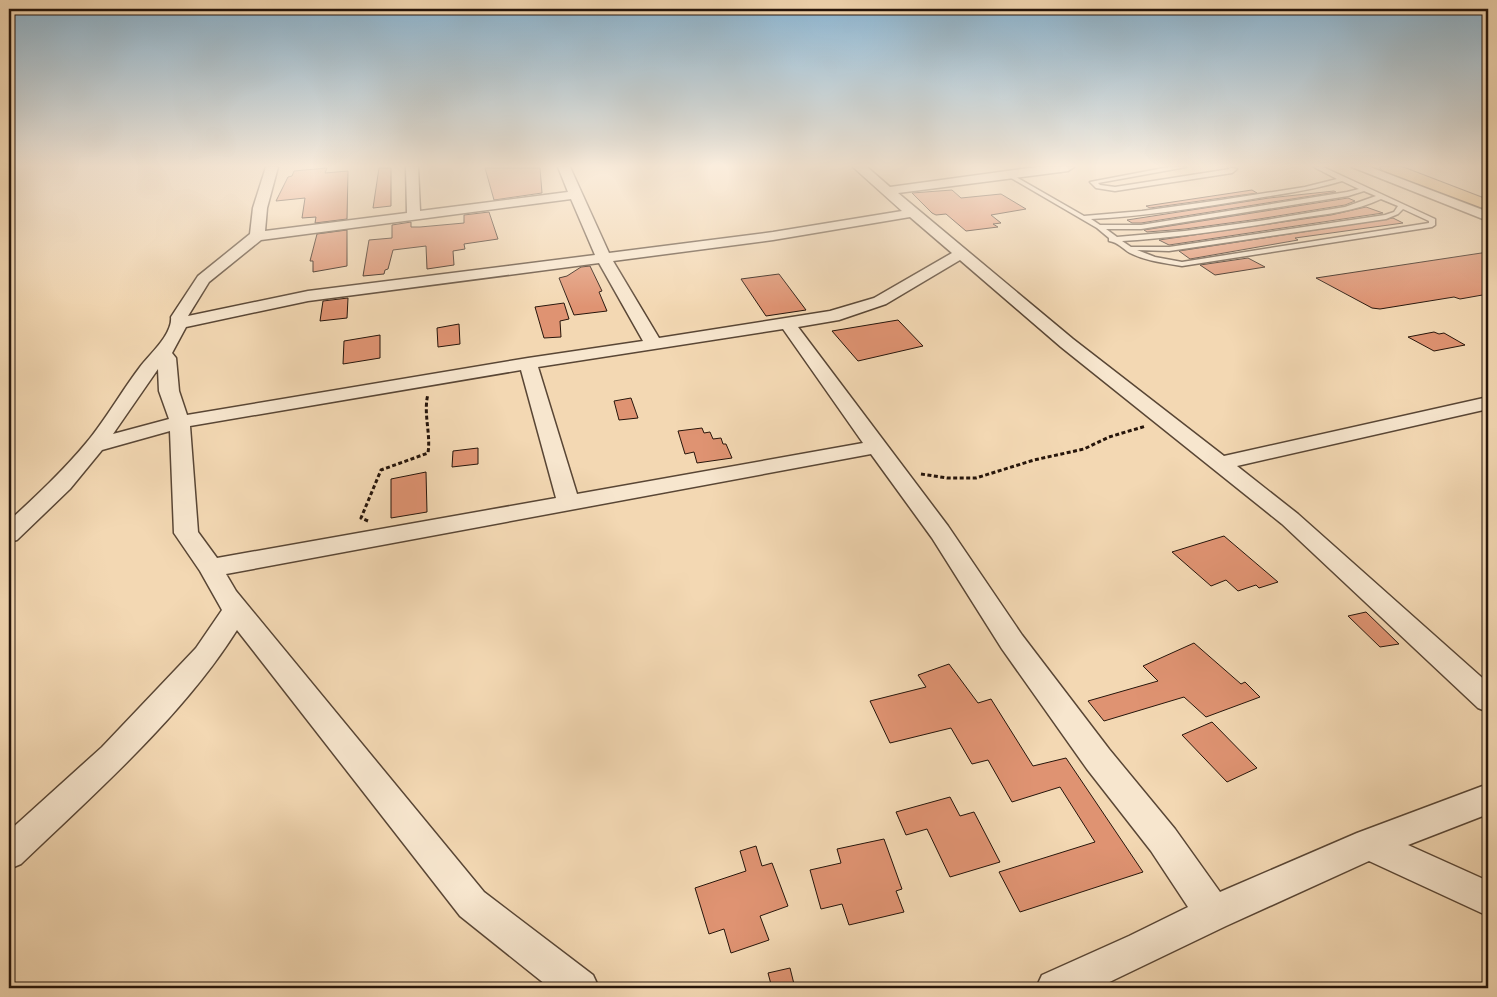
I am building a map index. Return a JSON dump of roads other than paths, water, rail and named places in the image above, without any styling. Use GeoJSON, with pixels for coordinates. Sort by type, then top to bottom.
{"type":"FeatureCollection","features":[{"type":"Feature","properties":{"kind":"street"},"geometry":{"type":"LineString","coordinates":[[256,236],[259,214]]}},
{"type":"Feature","properties":{"kind":"street"},"geometry":{"type":"LineString","coordinates":[[9,534],[62,484],[96,446],[147,370],[162,354],[180,322],[179,317],[203,278],[256,236],[433,214]]}},
{"type":"Feature","properties":{"kind":"street"},"geometry":{"type":"LineString","coordinates":[[583,214],[603,258],[654,345]]}},
{"type":"Feature","properties":{"kind":"street"},"geometry":{"type":"LineString","coordinates":[[180,322],[308,296],[773,236],[909,214]]}},
{"type":"Feature","properties":{"kind":"street"},"geometry":{"type":"LineString","coordinates":[[913,214],[1163,421],[1290,520],[1488,700]]}},
{"type":"Feature","properties":{"kind":"street"},"geometry":{"type":"LineString","coordinates":[[96,446],[180,422],[528,363],[833,316],[880,301],[962,253]]}},
{"type":"Feature","properties":{"kind":"street"},"geometry":{"type":"LineString","coordinates":[[787,323],[876,448],[894,469],[940,532],[1012,642],[1098,759],[1163,840],[1213,913]]}},
{"type":"Feature","properties":{"kind":"street"},"geometry":{"type":"LineString","coordinates":[[162,354],[167,358],[169,391],[176,406],[180,422],[186,533],[210,568],[226,597],[472,904],[580,988]]}},
{"type":"Feature","properties":{"kind":"street"},"geometry":{"type":"LineString","coordinates":[[528,363],[568,502]]}},
{"type":"Feature","properties":{"kind":"street"},"geometry":{"type":"LineString","coordinates":[[1219,464],[1488,403]]}},
{"type":"Feature","properties":{"kind":"street"},"geometry":{"type":"LineString","coordinates":[[210,568],[876,448]]}},
{"type":"Feature","properties":{"kind":"street"},"geometry":{"type":"LineString","coordinates":[[9,853],[113,756],[206,656],[236,610]]}},
{"type":"Feature","properties":{"kind":"street"},"geometry":{"type":"LineString","coordinates":[[1055,988],[1142,949],[1213,913],[1369,844],[1488,799]]}},
{"type":"Feature","properties":{"kind":"street"},"geometry":{"type":"LineString","coordinates":[[1369,844],[1488,899]]}},
{"type":"Feature","properties":{"kind":"lane"},"geometry":{"type":"LineString","coordinates":[[1074,214],[1099,227],[1112,239],[1127,248],[1153,259],[1182,264],[1432,225],[1433,220],[1419,214]]}},
{"type":"Feature","properties":{"kind":"lane"},"geometry":{"type":"LineString","coordinates":[[1082,218],[1135,214]]}},
{"type":"Feature","properties":{"kind":"lane"},"geometry":{"type":"LineString","coordinates":[[1099,227],[1140,227],[1225,214]]}},
{"type":"Feature","properties":{"kind":"lane"},"geometry":{"type":"LineString","coordinates":[[1112,239],[1153,237],[1314,214]]}},
{"type":"Feature","properties":{"kind":"lane"},"geometry":{"type":"LineString","coordinates":[[1127,248],[1169,249],[1376,218],[1394,214]]}}]}
